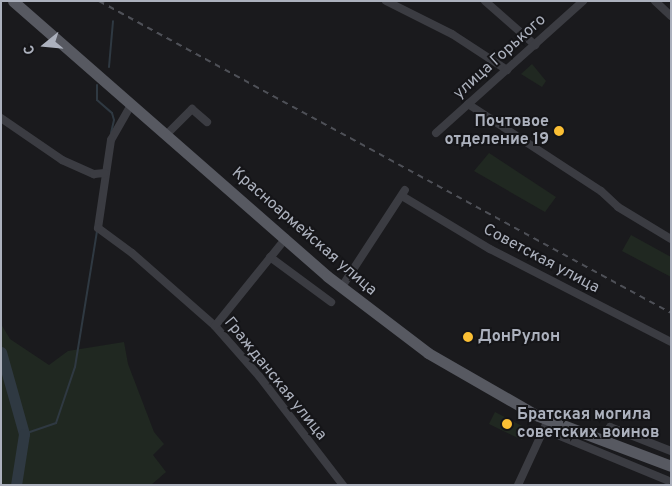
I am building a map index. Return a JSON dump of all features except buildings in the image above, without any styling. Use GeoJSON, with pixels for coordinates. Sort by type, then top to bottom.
{"type":"FeatureCollection","features":[{"type":"Feature","properties":{"kind":"main road","name":"Красноармейская улица"},"geometry":{"type":"LineString","coordinates":[[13,1],[341,288],[428,353],[548,420],[671,466]]}},
{"type":"Feature","properties":{"kind":"street"},"geometry":{"type":"LineString","coordinates":[[386,1],[452,34],[507,70]]}},
{"type":"Feature","properties":{"kind":"street"},"geometry":{"type":"LineString","coordinates":[[485,1],[535,45]]}},
{"type":"Feature","properties":{"kind":"street","name":"улица Горького"},"geometry":{"type":"LineString","coordinates":[[436,133],[583,1]]}},
{"type":"Feature","properties":{"kind":"street"},"geometry":{"type":"LineString","coordinates":[[655,1],[671,16]]}},
{"type":"Feature","properties":{"kind":"street"},"geometry":{"type":"LineString","coordinates":[[468,104],[601,191],[618,207],[671,239]]}},
{"type":"Feature","properties":{"kind":"street"},"geometry":{"type":"LineString","coordinates":[[1,118],[62,160],[94,174],[105,173],[111,140],[131,105]]}},
{"type":"Feature","properties":{"kind":"street"},"geometry":{"type":"LineString","coordinates":[[166,135],[192,109],[207,122]]}},
{"type":"Feature","properties":{"kind":"street","name":"Гражданская улица"},"geometry":{"type":"LineString","coordinates":[[105,173],[98,228],[136,256],[215,326],[259,376],[343,485]]}},
{"type":"Feature","properties":{"kind":"street","name":"Советская улица"},"geometry":{"type":"LineString","coordinates":[[341,288],[404,193],[490,249],[671,342]]}},
{"type":"Feature","properties":{"kind":"street"},"geometry":{"type":"LineString","coordinates":[[215,326],[286,238]]}},
{"type":"Feature","properties":{"kind":"street"},"geometry":{"type":"LineString","coordinates":[[270,256],[331,302]]}},
{"type":"Feature","properties":{"kind":"street"},"geometry":{"type":"LineString","coordinates":[[521,484],[548,420]]}},
{"type":"Feature","properties":{"kind":"street"},"geometry":{"type":"LineString","coordinates":[[604,440],[610,427],[671,451]]}},
{"type":"Feature","properties":{"kind":"street"},"geometry":{"type":"LineString","coordinates":[[560,436],[666,482]]}},
{"type":"Feature","properties":{"kind":"shaded area"},"geometry":{"type":"Polygon","coordinates":[[[532,64],[546,81],[542,87],[521,74],[532,64]]]}},
{"type":"Feature","properties":{"kind":"shaded area"},"geometry":{"type":"Polygon","coordinates":[[[489,153],[556,197],[545,212],[474,171],[489,153]]]}},
{"type":"Feature","properties":{"kind":"shaded area"},"geometry":{"type":"Polygon","coordinates":[[[631,235],[671,257],[671,277],[622,251],[631,235]]]}},
{"type":"Feature","properties":{"kind":"shaded area"},"geometry":{"type":"Polygon","coordinates":[[[1,324],[10,339],[49,365],[68,351],[124,342],[128,364],[154,432],[164,444],[153,455],[166,472],[151,485],[1,485],[1,324]]]}},
{"type":"Feature","properties":{"kind":"shaded area"},"geometry":{"type":"Polygon","coordinates":[[[495,412],[528,429],[522,440],[489,424],[495,412]]]}},
{"type":"Feature","properties":{"kind":"waterway"},"geometry":{"type":"LineString","coordinates":[[109,67],[113,21]]}},
{"type":"Feature","properties":{"kind":"waterway"},"geometry":{"type":"LineString","coordinates":[[97,85],[97,100],[112,113],[114,120],[111,133]]}},
{"type":"Feature","properties":{"kind":"waterway"},"geometry":{"type":"LineString","coordinates":[[24,434],[56,423],[75,367],[97,231]]}},
{"type":"Feature","properties":{"kind":"waterway"},"geometry":{"type":"LineString","coordinates":[[1,352],[24,434],[16,485]]}},
{"type":"Feature","properties":{"kind":"railway"},"geometry":{"type":"LineString","coordinates":[[99,1],[671,313]]}},
{"type":"Feature","properties":{"kind":"place","name":"Почтовое отделение 19"},"geometry":{"type":"Point","coordinates":[559,131]}},
{"type":"Feature","properties":{"kind":"place","name":"ДонРулон"},"geometry":{"type":"Point","coordinates":[468,337]}},
{"type":"Feature","properties":{"kind":"place","name":"Братская могила советских воинов"},"geometry":{"type":"Point","coordinates":[507,424]}}]}
